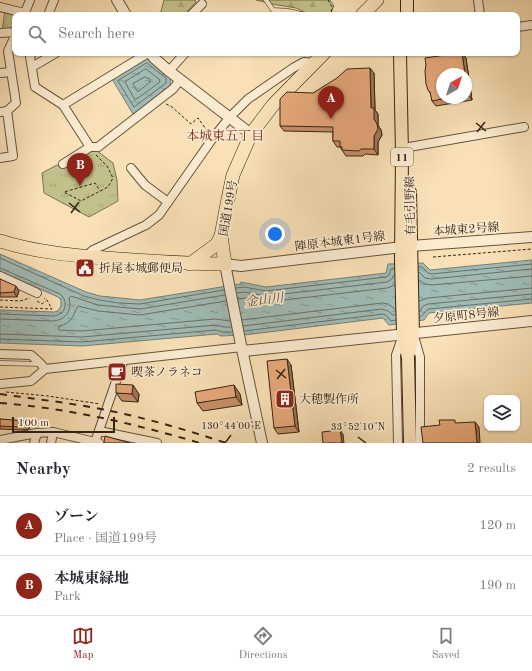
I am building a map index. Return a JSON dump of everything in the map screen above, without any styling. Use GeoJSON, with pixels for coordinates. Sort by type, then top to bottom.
{"type":"FeatureCollection","features":[{"type":"Feature","properties":{"kind":"highway"},"geometry":{"type":"LineString","coordinates":[[365,12],[377,0]]}},
{"type":"Feature","properties":{"kind":"highway","name":"国道199号"},"geometry":{"type":"LineString","coordinates":[[225,264],[221,236],[233,175],[251,134],[273,105],[321,56]]}},
{"type":"Feature","properties":{"kind":"highway"},"geometry":{"type":"LineString","coordinates":[[190,264],[217,244],[221,236]]}},
{"type":"Feature","properties":{"kind":"highway"},"geometry":{"type":"LineString","coordinates":[[0,240],[16,246],[86,256],[190,264],[225,264]]}},
{"type":"Feature","properties":{"kind":"main road"},"geometry":{"type":"LineString","coordinates":[[399,0],[399,12]]}},
{"type":"Feature","properties":{"kind":"main road"},"geometry":{"type":"LineString","coordinates":[[407,0],[407,12]]}},
{"type":"Feature","properties":{"kind":"main road","name":"有毛引野線"},"geometry":{"type":"LineString","coordinates":[[400,56],[406,247]]}},
{"type":"Feature","properties":{"kind":"main road","name":"有毛引野線"},"geometry":{"type":"LineString","coordinates":[[408,56],[409,147],[406,261],[410,443]]}},
{"type":"Feature","properties":{"kind":"street"},"geometry":{"type":"LineString","coordinates":[[25,12],[30,0]]}},
{"type":"Feature","properties":{"kind":"street"},"geometry":{"type":"LineString","coordinates":[[49,12],[54,0]]}},
{"type":"Feature","properties":{"kind":"street"},"geometry":{"type":"LineString","coordinates":[[117,0],[123,12]]}},
{"type":"Feature","properties":{"kind":"street"},"geometry":{"type":"LineString","coordinates":[[478,0],[480,12]]}},
{"type":"Feature","properties":{"kind":"street"},"geometry":{"type":"LineString","coordinates":[[194,12],[202,4]]}},
{"type":"Feature","properties":{"kind":"street"},"geometry":{"type":"LineString","coordinates":[[0,7],[17,12]]}},
{"type":"Feature","properties":{"kind":"street"},"geometry":{"type":"LineString","coordinates":[[520,27],[532,25]]}},
{"type":"Feature","properties":{"kind":"street"},"geometry":{"type":"LineString","coordinates":[[0,33],[12,32]]}},
{"type":"Feature","properties":{"kind":"street"},"geometry":{"type":"LineString","coordinates":[[0,158],[13,156],[4,112],[16,104],[8,52],[12,43]]}},
{"type":"Feature","properties":{"kind":"street"},"geometry":{"type":"LineString","coordinates":[[30,56],[36,87],[63,105],[92,147]]}},
{"type":"Feature","properties":{"kind":"street"},"geometry":{"type":"LineString","coordinates":[[32,67],[51,56]]}},
{"type":"Feature","properties":{"kind":"street"},"geometry":{"type":"LineString","coordinates":[[63,105],[144,56]]}},
{"type":"Feature","properties":{"kind":"street"},"geometry":{"type":"LineString","coordinates":[[152,56],[180,80],[251,134]]}},
{"type":"Feature","properties":{"kind":"street"},"geometry":{"type":"LineString","coordinates":[[169,71],[182,56]]}},
{"type":"Feature","properties":{"kind":"street"},"geometry":{"type":"LineString","coordinates":[[86,256],[93,250],[146,225],[159,215],[230,117],[248,99],[304,62],[314,63]]}},
{"type":"Feature","properties":{"kind":"street"},"geometry":{"type":"LineString","coordinates":[[0,73],[11,72]]}},
{"type":"Feature","properties":{"kind":"street"},"geometry":{"type":"LineString","coordinates":[[63,164],[92,147],[98,147],[173,89],[180,80]]}},
{"type":"Feature","properties":{"kind":"street"},"geometry":{"type":"LineString","coordinates":[[409,147],[524,127]]}},
{"type":"Feature","properties":{"kind":"street"},"geometry":{"type":"LineString","coordinates":[[132,168],[145,185],[168,202]]}},
{"type":"Feature","properties":{"kind":"street","name":"本城東2号線"},"geometry":{"type":"LineString","coordinates":[[406,247],[532,237]]}},
{"type":"Feature","properties":{"kind":"street","name":"陣原本城東1号線"},"geometry":{"type":"LineString","coordinates":[[225,264],[241,266],[406,247]]}},
{"type":"Feature","properties":{"kind":"street"},"geometry":{"type":"LineString","coordinates":[[225,264],[241,346],[264,441]]}},
{"type":"Feature","properties":{"kind":"street"},"geometry":{"type":"LineString","coordinates":[[0,276],[34,295]]}},
{"type":"Feature","properties":{"kind":"street","name":"夕原町8号線"},"geometry":{"type":"LineString","coordinates":[[241,346],[408,330],[532,321]]}},
{"type":"Feature","properties":{"kind":"street"},"geometry":{"type":"LineString","coordinates":[[398,443],[396,355],[408,330]]}},
{"type":"Feature","properties":{"kind":"street"},"geometry":{"type":"LineString","coordinates":[[408,330],[420,357],[420,443]]}},
{"type":"Feature","properties":{"kind":"street"},"geometry":{"type":"LineString","coordinates":[[0,354],[31,355],[43,366],[123,361],[241,346]]}},
{"type":"Feature","properties":{"kind":"street"},"geometry":{"type":"LineString","coordinates":[[0,440],[37,433],[53,432],[96,442],[123,361]]}},
{"type":"Feature","properties":{"kind":"street"},"geometry":{"type":"LineString","coordinates":[[0,384],[32,381],[43,366]]}},
{"type":"Feature","properties":{"kind":"street"},"geometry":{"type":"LineString","coordinates":[[99,431],[157,443]]}},
{"type":"Feature","properties":{"kind":"street"},"geometry":{"type":"LineString","coordinates":[[51,443],[53,432]]}},
{"type":"Feature","properties":{"kind":"street"},"geometry":{"type":"LineString","coordinates":[[34,443],[37,433]]}},
{"type":"Feature","properties":{"kind":"lane"},"geometry":{"type":"LineString","coordinates":[[266,0],[273,10],[292,12]]}},
{"type":"Feature","properties":{"kind":"lane"},"geometry":{"type":"LineString","coordinates":[[0,363],[43,366]]}},
{"type":"Feature","properties":{"kind":"path"},"geometry":{"type":"LineString","coordinates":[[328,0],[332,7],[331,12]]}},
{"type":"Feature","properties":{"kind":"path"},"geometry":{"type":"LineString","coordinates":[[158,101],[172,107],[191,124],[198,118],[211,135]]}},
{"type":"Feature","properties":{"kind":"path"},"geometry":{"type":"LineString","coordinates":[[92,147],[92,152],[107,166],[113,178],[108,187],[81,201],[64,192],[95,183],[100,191]]}},
{"type":"Feature","properties":{"kind":"path"},"geometry":{"type":"LineString","coordinates":[[433,257],[532,249]]}},
{"type":"Feature","properties":{"kind":"path"},"geometry":{"type":"LineString","coordinates":[[34,295],[42,304],[47,300]]}},
{"type":"Feature","properties":{"kind":"path"},"geometry":{"type":"LineString","coordinates":[[0,300],[20,300],[34,295],[47,300],[52,309],[0,307]]}},
{"type":"Feature","properties":{"kind":"path"},"geometry":{"type":"LineString","coordinates":[[6,392],[48,396],[108,405]]}},
{"type":"Feature","properties":{"kind":"green space"},"geometry":{"type":"Polygon","coordinates":[[[164,0],[195,0],[196,2],[187,12],[161,12],[164,0]]]}},
{"type":"Feature","properties":{"kind":"green space"},"geometry":{"type":"Polygon","coordinates":[[[256,0],[330,0],[334,6],[331,12],[305,12],[296,8],[256,0]]]}},
{"type":"Feature","properties":{"kind":"green space"},"geometry":{"type":"Polygon","coordinates":[[[5,11],[12,13],[12,29],[2,31],[5,11]]]}},
{"type":"Feature","properties":{"kind":"green space"},"geometry":{"type":"Polygon","coordinates":[[[91,149],[96,150],[113,163],[117,180],[118,201],[89,217],[44,193],[42,173],[57,165],[63,168],[91,149]]]}},
{"type":"Feature","properties":{"kind":"water"},"geometry":{"type":"Polygon","coordinates":[[[149,57],[171,77],[170,86],[133,114],[112,79],[149,57]]]}},
{"type":"Feature","properties":{"kind":"water","name":"金山川"},"geometry":{"type":"Polygon","coordinates":[[[0,254],[86,292],[100,296],[140,300],[240,284],[241,282],[266,287],[386,273],[388,264],[423,263],[430,270],[532,260],[532,303],[429,313],[424,320],[389,325],[383,318],[244,335],[221,336],[217,334],[82,346],[0,343],[0,310],[54,312],[58,311],[61,306],[61,300],[58,297],[0,271],[0,254]]]}},
{"type":"Feature","properties":{"kind":"building"},"geometry":{"type":"Polygon","coordinates":[[[439,56],[462,56],[464,68],[436,68],[436,100],[432,101],[426,84],[425,58],[439,56]]]}},
{"type":"Feature","properties":{"kind":"building"},"geometry":{"type":"Polygon","coordinates":[[[370,68],[371,108],[374,108],[374,119],[378,129],[374,136],[374,149],[361,149],[359,151],[342,150],[342,147],[340,147],[340,141],[333,141],[333,127],[280,126],[280,99],[287,92],[313,93],[337,78],[347,69],[370,68]]]}},
{"type":"Feature","properties":{"kind":"building"},"geometry":{"type":"Polygon","coordinates":[[[0,279],[16,286],[14,292],[0,293],[0,279]]]}},
{"type":"Feature","properties":{"kind":"building","name":"大穂製作所"},"geometry":{"type":"Polygon","coordinates":[[[287,359],[295,426],[274,428],[267,361],[287,359]]]}},
{"type":"Feature","properties":{"kind":"building"},"geometry":{"type":"Polygon","coordinates":[[[116,384],[133,385],[132,394],[116,393],[116,384]]]}},
{"type":"Feature","properties":{"kind":"building"},"geometry":{"type":"Polygon","coordinates":[[[234,385],[236,397],[197,403],[195,392],[234,385]]]}},
{"type":"Feature","properties":{"kind":"building"},"geometry":{"type":"Polygon","coordinates":[[[0,419],[27,421],[27,426],[0,426],[0,419]]]}},
{"type":"Feature","properties":{"kind":"building"},"geometry":{"type":"Polygon","coordinates":[[[439,420],[455,420],[455,423],[475,422],[477,443],[423,443],[421,427],[440,425],[439,420]]]}},
{"type":"Feature","properties":{"kind":"building"},"geometry":{"type":"Polygon","coordinates":[[[340,430],[342,443],[323,443],[322,432],[340,430]]]}},
{"type":"Feature","properties":{"kind":"building"},"geometry":{"type":"Polygon","coordinates":[[[105,436],[130,443],[106,443],[104,442],[105,436]]]}},
{"type":"Feature","properties":{"kind":"railway"},"geometry":{"type":"LineString","coordinates":[[0,394],[80,405],[121,413],[196,433],[226,443]]}},
{"type":"Feature","properties":{"kind":"railway"},"geometry":{"type":"LineString","coordinates":[[0,403],[25,405],[76,413],[151,429],[200,443]]}},
{"type":"Feature","properties":{"kind":"place","name":"ゾーン"},"geometry":{"type":"Point","coordinates":[331,119]}},
{"type":"Feature","properties":{"kind":"place","name":"本城東緑地"},"geometry":{"type":"Point","coordinates":[80,186]}},
{"type":"Feature","properties":{"kind":"place","name":"折尾本城郵便局"},"geometry":{"type":"Point","coordinates":[85,268]}},
{"type":"Feature","properties":{"kind":"place","name":"喫茶ノラネコ"},"geometry":{"type":"Point","coordinates":[117,372]}},
{"type":"Feature","properties":{"kind":"place","name":"大穂製作所"},"geometry":{"type":"Point","coordinates":[285,399]}},
{"type":"Feature","properties":{"kind":"district","name":"本城東五丁目"},"geometry":{"type":"Point","coordinates":[225,135]}}]}
